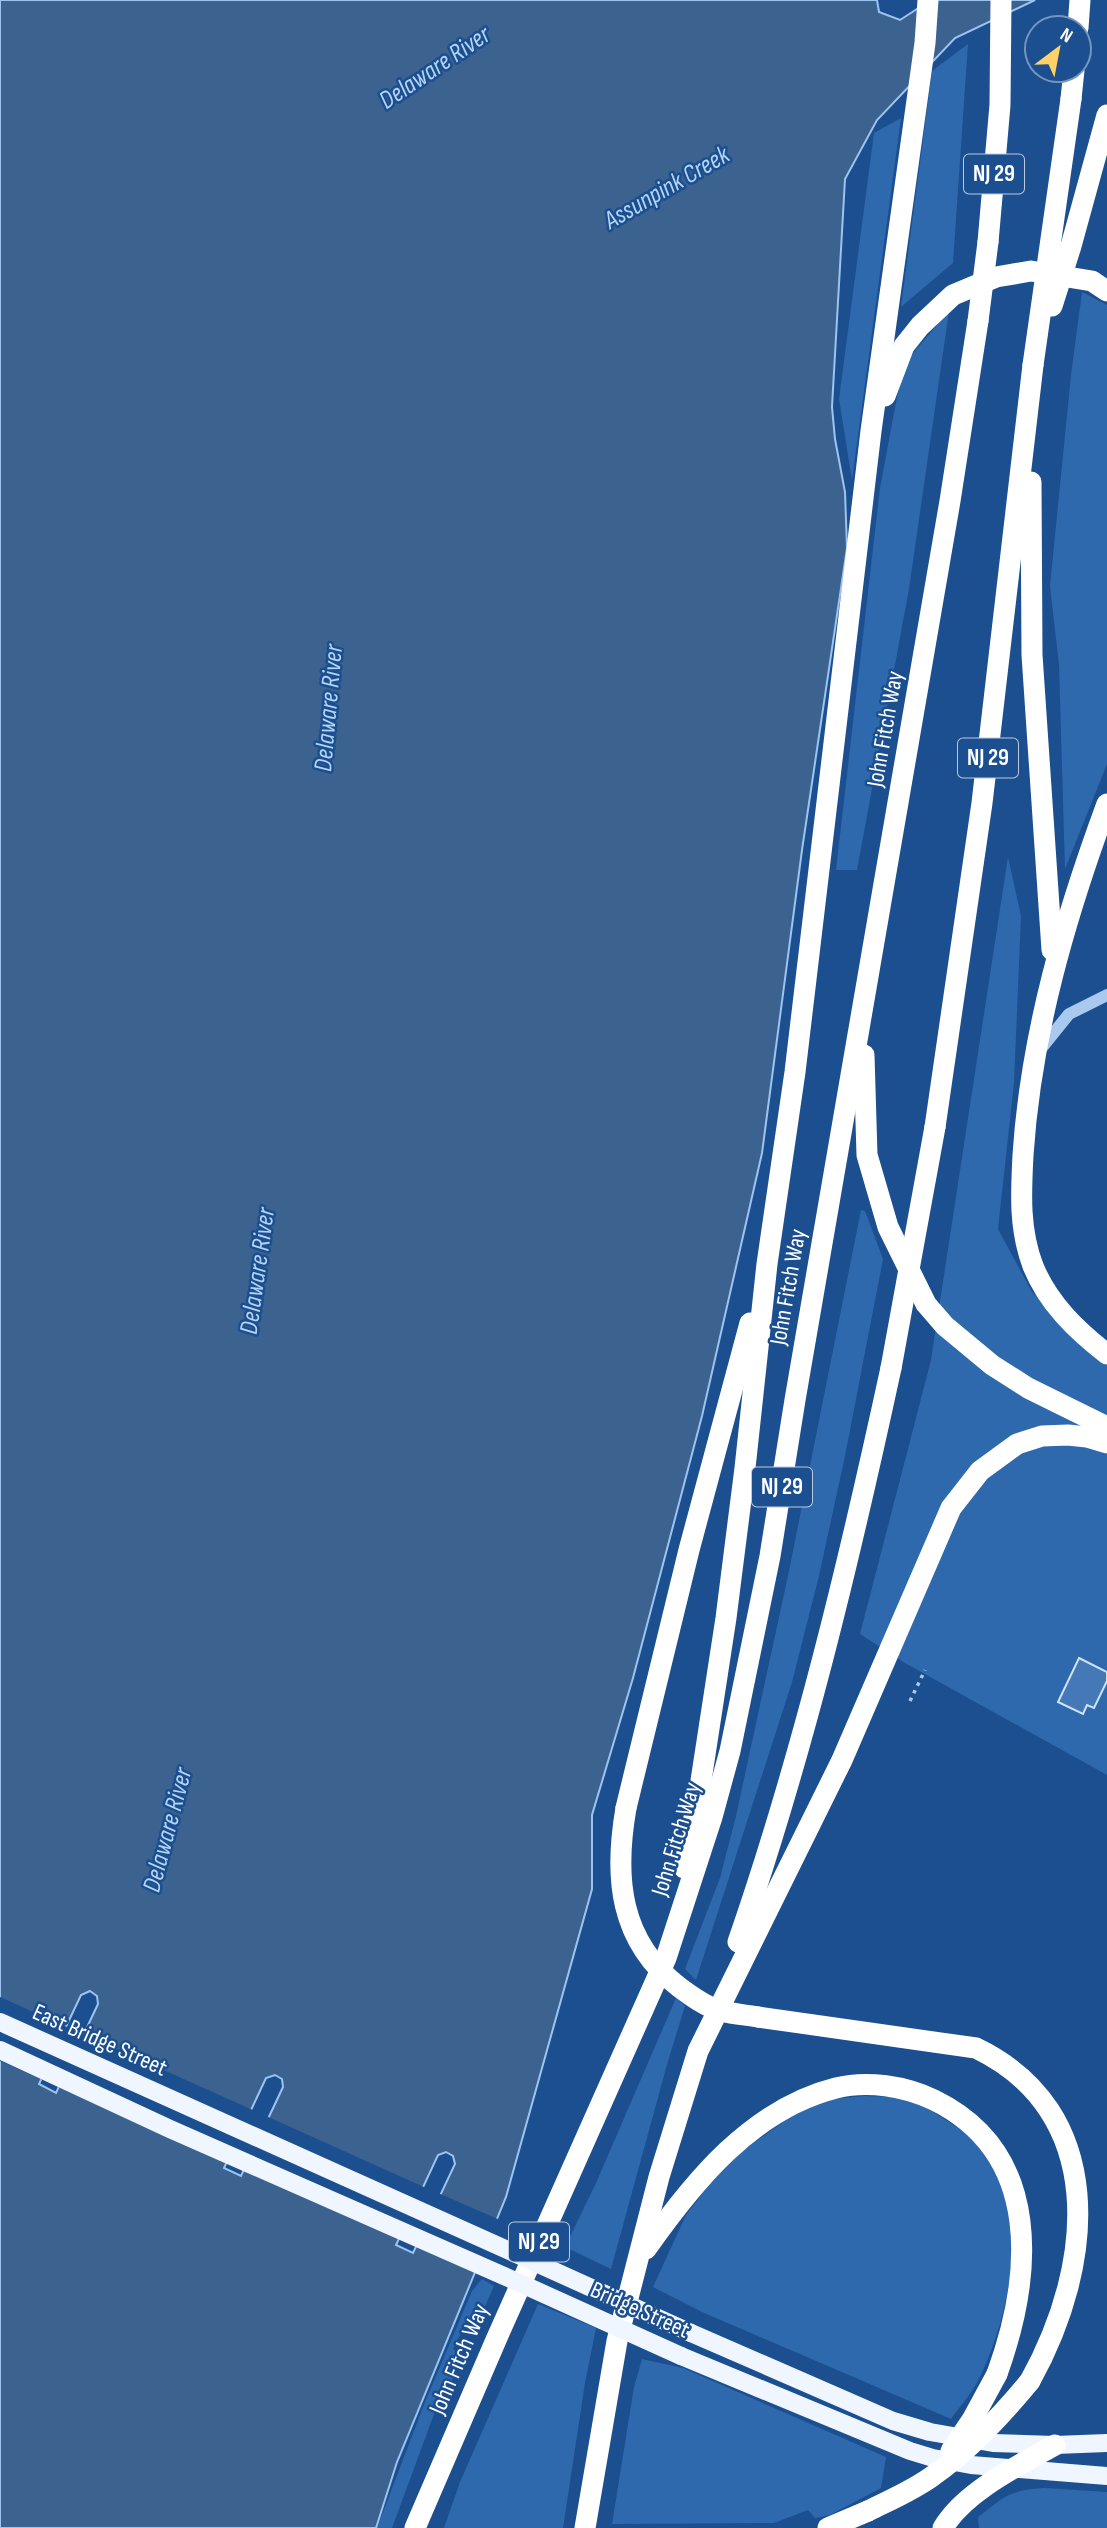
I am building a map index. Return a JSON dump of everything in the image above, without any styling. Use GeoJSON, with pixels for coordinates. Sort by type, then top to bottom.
{"type":"FeatureCollection","features":[{"type":"Feature","properties":{"kind":"highway"},"geometry":{"type":"LineString","coordinates":[[666,1958],[700,1787],[726,1618],[767,1264],[797,1058],[871,431],[925,43],[928,0]]}},
{"type":"Feature","properties":{"kind":"highway","name":"John Fitch Way"},"geometry":{"type":"LineString","coordinates":[[415,2528],[666,1958],[712,1817],[730,1751],[773,1543],[799,1373],[950,501],[978,321],[1000,105],[1001,0]]}},
{"type":"Feature","properties":{"kind":"highway","name":"NJ 29"},"geometry":{"type":"LineString","coordinates":[[585,2528],[617,2342],[638,2259],[678,2112],[769,1852],[824,1658],[860,1512],[891,1368],[935,1127],[982,803],[1030,387],[1073,84]]}},
{"type":"Feature","properties":{"kind":"highway"},"geometry":{"type":"LineString","coordinates":[[1033,365],[1071,246],[1107,115]]}},
{"type":"Feature","properties":{"kind":"highway"},"geometry":{"type":"LineString","coordinates":[[871,431],[904,346],[920,326],[953,295],[996,277],[1031,271],[1102,285]]}},
{"type":"Feature","properties":{"kind":"highway"},"geometry":{"type":"LineString","coordinates":[[1030,387],[1032,655],[1054,966]]}},
{"type":"Feature","properties":{"kind":"highway"},"geometry":{"type":"LineString","coordinates":[[1107,804],[1076,887],[1054,966],[1026,1109],[1020,1201],[1027,1250],[1043,1287],[1057,1308],[1085,1337],[1107,1354]]}},
{"type":"Feature","properties":{"kind":"highway"},"geometry":{"type":"LineString","coordinates":[[863,1008],[867,1155],[888,1227],[926,1304],[945,1326],[992,1365],[1028,1388],[1107,1427]]}},
{"type":"Feature","properties":{"kind":"highway"},"geometry":{"type":"LineString","coordinates":[[767,1264],[689,1550],[626,1808],[622,1833],[621,1886],[634,1935],[661,1973],[691,1996],[720,2011],[976,2048],[1004,2059],[1029,2076],[1061,2110],[1081,2150],[1088,2179],[1088,2209],[1078,2269],[1051,2344],[1030,2381],[990,2427],[934,2475],[908,2491],[828,2528]]}},
{"type":"Feature","properties":{"kind":"highway"},"geometry":{"type":"LineString","coordinates":[[707,2030],[842,1760],[951,1508],[964,1488],[989,1463],[1017,1444],[1042,1436],[1087,1437],[1107,1443]]}},
{"type":"Feature","properties":{"kind":"highway"},"geometry":{"type":"LineString","coordinates":[[638,2259],[677,2204],[711,2167],[764,2122],[797,2103],[836,2088],[859,2085],[904,2089],[946,2106],[970,2123],[998,2156],[1012,2184],[1023,2239],[1021,2284],[1012,2328],[997,2374],[972,2420],[934,2475]]}},
{"type":"Feature","properties":{"kind":"highway"},"geometry":{"type":"LineString","coordinates":[[943,2528],[963,2505],[1013,2468],[1055,2445]]}},
{"type":"Feature","properties":{"kind":"main road","name":"East Bridge Street"},"geometry":{"type":"LineString","coordinates":[[0,2022],[179,2104]]}},
{"type":"Feature","properties":{"kind":"main road","name":"East Bridge Street"},"geometry":{"type":"LineString","coordinates":[[0,2050],[170,2129]]}},
{"type":"Feature","properties":{"kind":"main road","name":"Bridge Street"},"geometry":{"type":"LineString","coordinates":[[179,2104],[893,2421],[930,2432],[993,2443],[1107,2443]]}},
{"type":"Feature","properties":{"kind":"main road","name":"Bridge Street"},"geometry":{"type":"LineString","coordinates":[[170,2129],[681,2356],[910,2451],[971,2465],[1107,2476]]}},
{"type":"Feature","properties":{"kind":"lane"},"geometry":{"type":"LineString","coordinates":[[1035,1055],[1069,1014],[1107,995]]}},
{"type":"Feature","properties":{"kind":"path"},"geometry":{"type":"LineString","coordinates":[[910,1701],[925,1670]]}},
{"type":"Feature","properties":{"kind":"shaded area"},"geometry":{"type":"Polygon","coordinates":[[[968,44],[953,263],[901,307],[932,71],[968,44]]]}},
{"type":"Feature","properties":{"kind":"shaded area"},"geometry":{"type":"Polygon","coordinates":[[[901,118],[852,480],[839,399],[874,133],[901,118]]]}},
{"type":"Feature","properties":{"kind":"shaded area"},"geometry":{"type":"Polygon","coordinates":[[[1082,292],[1107,305],[1107,764],[1065,869],[1059,665],[1050,586],[1082,292]]]}},
{"type":"Feature","properties":{"kind":"shaded area"},"geometry":{"type":"Polygon","coordinates":[[[949,311],[909,589],[857,870],[836,870],[880,488],[903,365],[949,311]]]}},
{"type":"Feature","properties":{"kind":"shaded area"},"geometry":{"type":"Polygon","coordinates":[[[1008,857],[1021,916],[1014,1083],[998,1229],[1032,1292],[1107,1363],[1107,1775],[905,1663],[860,1634],[931,1360],[1008,857]]]}},
{"type":"Feature","properties":{"kind":"shaded area"},"geometry":{"type":"Polygon","coordinates":[[[861,1210],[865,1211],[883,1259],[845,1456],[792,1682],[696,1980],[685,1969],[720,1878],[736,1816],[789,1571],[861,1210]]]}},
{"type":"Feature","properties":{"kind":"shaded area"},"geometry":{"type":"Polygon","coordinates":[[[676,1998],[685,2006],[611,2269],[565,2247],[596,2183],[676,1998]]]}},
{"type":"Feature","properties":{"kind":"shaded area"},"geometry":{"type":"Polygon","coordinates":[[[865,2096],[908,2099],[946,2120],[975,2143],[995,2171],[1007,2204],[1012,2239],[1010,2275],[1003,2312],[993,2347],[979,2379],[951,2419],[702,2312],[653,2287],[686,2215],[709,2185],[742,2151],[786,2120],[823,2100],[865,2096]]]}},
{"type":"Feature","properties":{"kind":"shaded area"},"geometry":{"type":"Polygon","coordinates":[[[482,2279],[494,2286],[475,2329],[466,2323],[453,2349],[463,2355],[447,2392],[443,2390],[392,2528],[377,2528],[423,2407],[472,2291],[482,2279]]]}},
{"type":"Feature","properties":{"kind":"shaded area"},"geometry":{"type":"Polygon","coordinates":[[[538,2304],[596,2328],[563,2528],[444,2528],[460,2482],[538,2304]]]}},
{"type":"Feature","properties":{"kind":"shaded area"},"geometry":{"type":"Polygon","coordinates":[[[642,2359],[683,2368],[886,2457],[881,2488],[830,2515],[815,2518],[808,2510],[774,2523],[612,2524],[634,2387],[642,2359]]]}},
{"type":"Feature","properties":{"kind":"shaded area"},"geometry":{"type":"Polygon","coordinates":[[[1045,2488],[1107,2492],[1107,2528],[979,2528],[978,2517],[1002,2499],[1023,2490],[1045,2488]]]}},
{"type":"Feature","properties":{"kind":"water"},"geometry":{"type":"Polygon","coordinates":[[[0,0],[877,0],[879,12],[900,20],[931,0],[1035,0],[955,38],[877,120],[845,179],[832,407],[845,492],[847,548],[802,850],[762,1153],[702,1416],[633,1678],[592,1815],[592,1889],[506,2197],[397,2462],[376,2528],[0,2528],[0,0]],[[90,1991],[81,1995],[39,2084],[56,2093],[98,2004],[97,1996],[90,1991]],[[275,2075],[266,2078],[224,2168],[241,2176],[283,2087],[282,2079],[275,2075]],[[446,2152],[438,2155],[396,2245],[413,2253],[455,2164],[453,2156],[446,2152]]]}},
{"type":"Feature","properties":{"kind":"pier"},"geometry":{"type":"Polygon","coordinates":[[[0,1997],[69,2028],[45,2081],[0,2061],[0,1997]]]}},
{"type":"Feature","properties":{"kind":"pier"},"geometry":{"type":"Polygon","coordinates":[[[81,2033],[255,2111],[230,2163],[56,2086],[81,2033]]]}},
{"type":"Feature","properties":{"kind":"pier"},"geometry":{"type":"Polygon","coordinates":[[[266,2116],[426,2188],[402,2240],[242,2168],[266,2116]]]}},
{"type":"Feature","properties":{"kind":"pier"},"geometry":{"type":"Polygon","coordinates":[[[438,2193],[500,2220],[478,2274],[413,2245],[438,2193]]]}},
{"type":"Feature","properties":{"kind":"building"},"geometry":{"type":"Polygon","coordinates":[[[1079,1658],[1107,1672],[1107,1681],[1094,1708],[1087,1705],[1083,1714],[1058,1702],[1079,1658]]]}},
{"type":"Feature","properties":{"kind":"water label","name":"Delaware River"},"geometry":{"type":"Point","coordinates":[435,68]}},
{"type":"Feature","properties":{"kind":"water label","name":"Assunpink Creek"},"geometry":{"type":"Point","coordinates":[667,188]}},
{"type":"Feature","properties":{"kind":"water label","name":"Delaware River"},"geometry":{"type":"Point","coordinates":[329,708]}},
{"type":"Feature","properties":{"kind":"water label","name":"Delaware River"},"geometry":{"type":"Point","coordinates":[258,1271]}},
{"type":"Feature","properties":{"kind":"water label","name":"Delaware River"},"geometry":{"type":"Point","coordinates":[168,1830]}}]}
